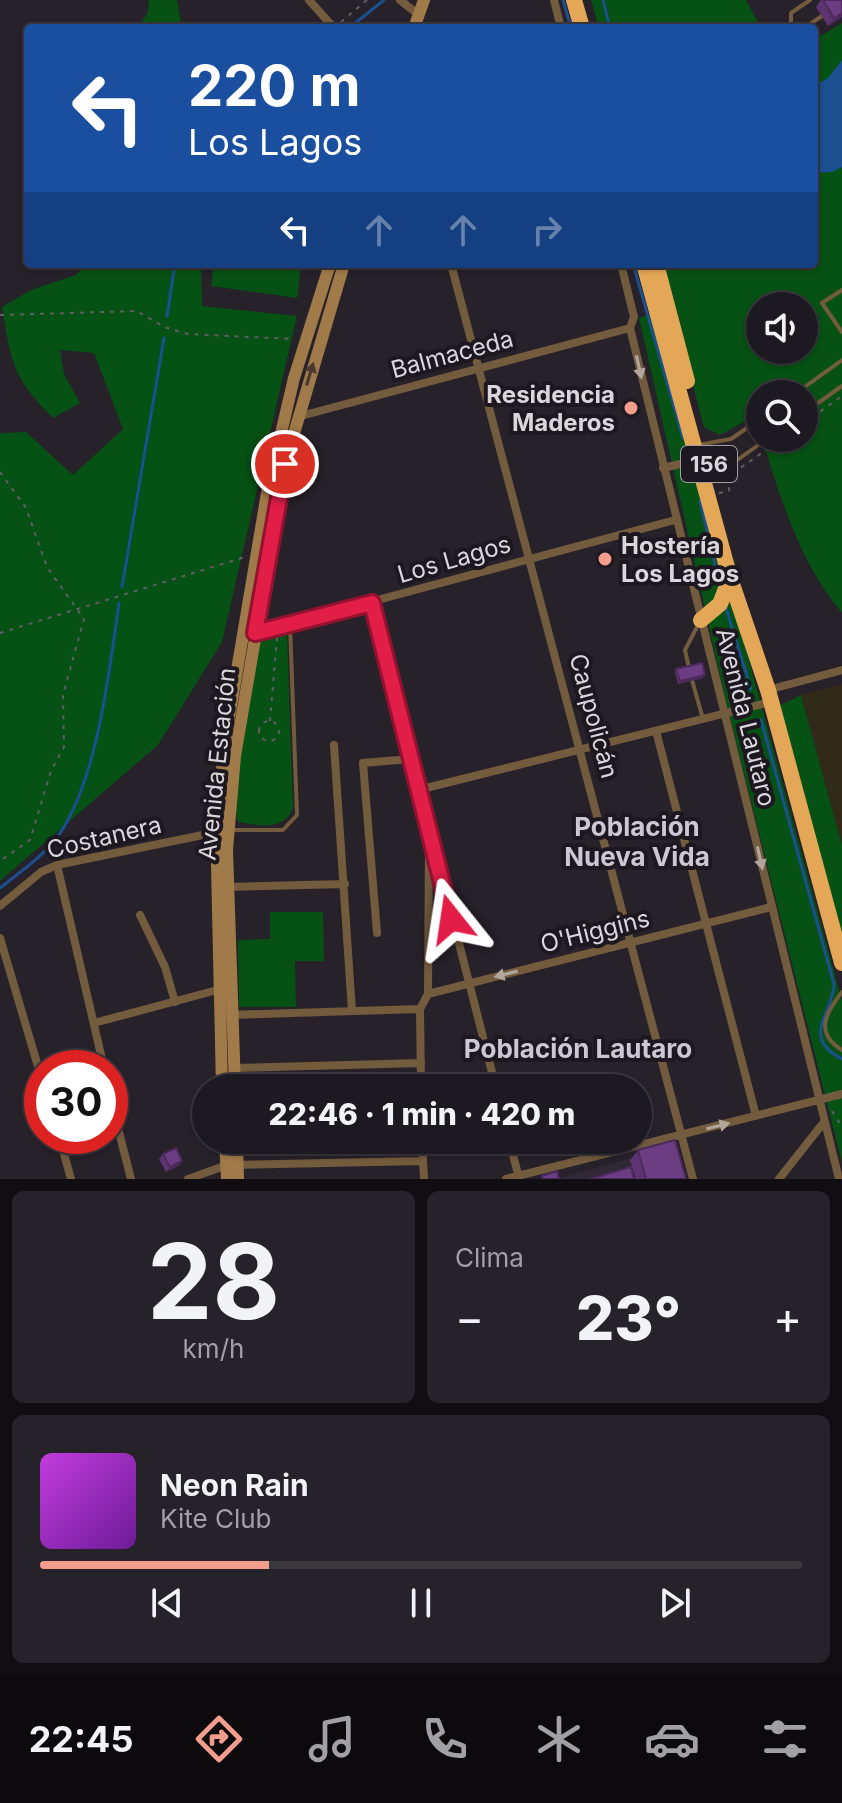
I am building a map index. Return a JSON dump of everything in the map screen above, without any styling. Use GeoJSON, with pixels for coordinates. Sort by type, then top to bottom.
{"type":"FeatureCollection","features":[{"type":"Feature","properties":{"kind":"highway"},"geometry":{"type":"LineString","coordinates":[[574,0],[581,24]]}},
{"type":"Feature","properties":{"kind":"highway"},"geometry":{"type":"LineString","coordinates":[[585,0],[591,24]]}},
{"type":"Feature","properties":{"kind":"highway","name":"156"},"geometry":{"type":"LineString","coordinates":[[645,268],[701,459],[718,494],[758,639],[760,664]]}},
{"type":"Feature","properties":{"kind":"highway","name":"156"},"geometry":{"type":"LineString","coordinates":[[657,268],[730,578],[760,664],[842,963]]}},
{"type":"Feature","properties":{"kind":"highway"},"geometry":{"type":"LineString","coordinates":[[701,620],[720,604],[730,578]]}},
{"type":"Feature","properties":{"kind":"street"},"geometry":{"type":"LineString","coordinates":[[309,0],[330,24]]}},
{"type":"Feature","properties":{"kind":"street"},"geometry":{"type":"LineString","coordinates":[[400,0],[417,22]]}},
{"type":"Feature","properties":{"kind":"street"},"geometry":{"type":"LineString","coordinates":[[417,22],[424,0]]}},
{"type":"Feature","properties":{"kind":"street"},"geometry":{"type":"LineString","coordinates":[[554,0],[560,24]]}},
{"type":"Feature","properties":{"kind":"street","name":"Avenida Estación"},"geometry":{"type":"LineString","coordinates":[[250,633],[306,340],[329,268]]}},
{"type":"Feature","properties":{"kind":"street","name":"Avenida Estación"},"geometry":{"type":"LineString","coordinates":[[223,1074],[223,831],[250,633],[254,554],[291,418],[320,343],[343,268]]}},
{"type":"Feature","properties":{"kind":"street","name":"Caupolicán"},"geometry":{"type":"LineString","coordinates":[[452,268],[531,557],[693,1179]]}},
{"type":"Feature","properties":{"kind":"street","name":"Avenida Lautaro"},"geometry":{"type":"LineString","coordinates":[[622,268],[634,317],[630,328],[675,520],[839,1179]]}},
{"type":"Feature","properties":{"kind":"street","name":"Balmaceda"},"geometry":{"type":"LineString","coordinates":[[291,418],[630,328]]}},
{"type":"Feature","properties":{"kind":"street"},"geometry":{"type":"LineString","coordinates":[[306,340],[320,343]]}},
{"type":"Feature","properties":{"kind":"street"},"geometry":{"type":"LineString","coordinates":[[663,468],[701,459]]}},
{"type":"Feature","properties":{"kind":"street","name":"Los Lagos"},"geometry":{"type":"LineString","coordinates":[[250,633],[290,625],[675,520]]}},
{"type":"Feature","properties":{"kind":"street"},"geometry":{"type":"LineString","coordinates":[[372,603],[429,836],[492,1074]]}},
{"type":"Feature","properties":{"kind":"street"},"geometry":{"type":"LineString","coordinates":[[418,790],[725,714],[842,670]]}},
{"type":"Feature","properties":{"kind":"street"},"geometry":{"type":"LineString","coordinates":[[656,731],[756,1116]]}},
{"type":"Feature","properties":{"kind":"street"},"geometry":{"type":"LineString","coordinates":[[334,745],[352,1011]]}},
{"type":"Feature","properties":{"kind":"street"},"geometry":{"type":"LineString","coordinates":[[377,933],[363,763],[410,759]]}},
{"type":"Feature","properties":{"kind":"street","name":"Costanera"},"geometry":{"type":"LineString","coordinates":[[0,906],[41,872],[57,865],[223,831]]}},
{"type":"Feature","properties":{"kind":"street"},"geometry":{"type":"LineString","coordinates":[[421,1074],[420,1009],[428,994],[429,836]]}},
{"type":"Feature","properties":{"kind":"street"},"geometry":{"type":"LineString","coordinates":[[57,865],[100,1050]]}},
{"type":"Feature","properties":{"kind":"street"},"geometry":{"type":"LineString","coordinates":[[222,887],[345,884]]}},
{"type":"Feature","properties":{"kind":"street","name":"O'Higgins"},"geometry":{"type":"LineString","coordinates":[[428,994],[771,907]]}},
{"type":"Feature","properties":{"kind":"street"},"geometry":{"type":"LineString","coordinates":[[140,915],[165,967],[175,1002]]}},
{"type":"Feature","properties":{"kind":"street"},"geometry":{"type":"LineString","coordinates":[[0,938],[33,1050]]}},
{"type":"Feature","properties":{"kind":"street"},"geometry":{"type":"LineString","coordinates":[[94,1023],[225,988]]}},
{"type":"Feature","properties":{"kind":"street"},"geometry":{"type":"LineString","coordinates":[[225,1015],[420,1009]]}},
{"type":"Feature","properties":{"kind":"street","name":"Avenida Estación"},"geometry":{"type":"LineString","coordinates":[[225,1015],[234,1074]]}},
{"type":"Feature","properties":{"kind":"street"},"geometry":{"type":"LineString","coordinates":[[234,1068],[421,1063]]}},
{"type":"Feature","properties":{"kind":"street"},"geometry":{"type":"LineString","coordinates":[[506,1179],[842,1094]]}},
{"type":"Feature","properties":{"kind":"street"},"geometry":{"type":"LineString","coordinates":[[779,1179],[824,1122]]}},
{"type":"Feature","properties":{"kind":"street"},"geometry":{"type":"LineString","coordinates":[[64,1154],[71,1179]]}},
{"type":"Feature","properties":{"kind":"street"},"geometry":{"type":"LineString","coordinates":[[125,1154],[131,1179]]}},
{"type":"Feature","properties":{"kind":"street"},"geometry":{"type":"LineString","coordinates":[[229,1154],[238,1179]]}},
{"type":"Feature","properties":{"kind":"street"},"geometry":{"type":"LineString","coordinates":[[227,1179],[234,1154]]}},
{"type":"Feature","properties":{"kind":"street"},"geometry":{"type":"LineString","coordinates":[[423,1154],[424,1179]]}},
{"type":"Feature","properties":{"kind":"street"},"geometry":{"type":"LineString","coordinates":[[513,1154],[519,1178]]}},
{"type":"Feature","properties":{"kind":"street"},"geometry":{"type":"LineString","coordinates":[[188,1179],[232,1164],[423,1161]]}},
{"type":"Feature","properties":{"kind":"lane"},"geometry":{"type":"LineString","coordinates":[[791,24],[791,13],[810,0]]}},
{"type":"Feature","properties":{"kind":"lane"},"geometry":{"type":"LineString","coordinates":[[810,24],[822,16]]}},
{"type":"Feature","properties":{"kind":"lane"},"geometry":{"type":"LineString","coordinates":[[842,290],[822,303],[842,332]]}},
{"type":"Feature","properties":{"kind":"lane"},"geometry":{"type":"LineString","coordinates":[[814,380],[842,360]]}},
{"type":"Feature","properties":{"kind":"lane"},"geometry":{"type":"LineString","coordinates":[[818,403],[842,386]]}},
{"type":"Feature","properties":{"kind":"lane"},"geometry":{"type":"LineString","coordinates":[[701,459],[746,429]]}},
{"type":"Feature","properties":{"kind":"lane"},"geometry":{"type":"LineString","coordinates":[[701,459],[736,461],[749,452]]}},
{"type":"Feature","properties":{"kind":"lane"},"geometry":{"type":"LineString","coordinates":[[689,668],[685,650],[701,620]]}},
{"type":"Feature","properties":{"kind":"lane"},"geometry":{"type":"LineString","coordinates":[[223,831],[283,830],[297,815],[290,625]]}},
{"type":"Feature","properties":{"kind":"lane"},"geometry":{"type":"LineString","coordinates":[[692,680],[703,719]]}},
{"type":"Feature","properties":{"kind":"lane"},"geometry":{"type":"LineString","coordinates":[[842,992],[827,1011],[824,1022],[829,1039],[842,1050]]}},
{"type":"Feature","properties":{"kind":"path"},"geometry":{"type":"LineString","coordinates":[[339,24],[367,0]]}},
{"type":"Feature","properties":{"kind":"path"},"geometry":{"type":"LineString","coordinates":[[0,315],[137,311],[164,327],[188,334],[306,340]]}},
{"type":"Feature","properties":{"kind":"path"},"geometry":{"type":"LineString","coordinates":[[818,413],[842,396]]}},
{"type":"Feature","properties":{"kind":"path"},"geometry":{"type":"LineString","coordinates":[[718,494],[729,491],[729,476],[763,452]]}},
{"type":"Feature","properties":{"kind":"path"},"geometry":{"type":"LineString","coordinates":[[0,472],[26,508],[47,567],[84,619],[63,695],[64,747],[51,771],[30,840],[0,861]]}},
{"type":"Feature","properties":{"kind":"path"},"geometry":{"type":"LineString","coordinates":[[0,633],[254,554]]}},
{"type":"Feature","properties":{"kind":"path"},"geometry":{"type":"LineString","coordinates":[[270,721],[278,628]]}},
{"type":"Feature","properties":{"kind":"path"},"geometry":{"type":"LineString","coordinates":[[270,721],[276,724],[279,733],[273,740],[266,740],[259,730],[261,724],[270,721]]}},
{"type":"Feature","properties":{"kind":"shaded area"},"geometry":{"type":"Polygon","coordinates":[[[842,684],[842,846],[801,695],[842,684]]]}},
{"type":"Feature","properties":{"kind":"shaded area"},"geometry":{"type":"Polygon","coordinates":[[[671,1147],[680,1179],[555,1179],[652,1154],[671,1147]]]}},
{"type":"Feature","properties":{"kind":"green space"},"geometry":{"type":"Polygon","coordinates":[[[149,0],[177,0],[181,24],[140,24],[148,12],[149,0]]]}},
{"type":"Feature","properties":{"kind":"green space"},"geometry":{"type":"Polygon","coordinates":[[[591,0],[746,0],[759,24],[598,24],[591,0]]]}},
{"type":"Feature","properties":{"kind":"green space"},"geometry":{"type":"Polygon","coordinates":[[[842,23],[842,613],[803,552],[784,507],[766,452],[818,452],[818,380],[746,380],[746,421],[720,435],[704,427],[662,268],[818,268],[818,38],[842,23]]]}},
{"type":"Feature","properties":{"kind":"green space"},"geometry":{"type":"Polygon","coordinates":[[[82,268],[201,268],[202,306],[297,316],[222,642],[158,745],[0,881],[0,433],[26,432],[73,475],[123,429],[94,353],[60,350],[64,374],[80,403],[53,418],[29,392],[16,368],[2,307],[31,290],[76,275],[82,268]]]}},
{"type":"Feature","properties":{"kind":"green space"},"geometry":{"type":"Polygon","coordinates":[[[213,268],[301,268],[297,298],[211,286],[213,268]]]}},
{"type":"Feature","properties":{"kind":"green space"},"geometry":{"type":"Polygon","coordinates":[[[654,313],[842,1001],[842,1163],[725,697],[639,318],[654,313]]]}},
{"type":"Feature","properties":{"kind":"green space"},"geometry":{"type":"Polygon","coordinates":[[[287,630],[293,809],[276,824],[238,822],[235,804],[237,759],[258,641],[287,630]]]}},
{"type":"Feature","properties":{"kind":"green space"},"geometry":{"type":"Polygon","coordinates":[[[801,695],[842,846],[842,942],[779,706],[801,695]]]}},
{"type":"Feature","properties":{"kind":"green space"},"geometry":{"type":"Polygon","coordinates":[[[270,912],[323,912],[324,961],[295,961],[296,1007],[239,1007],[238,940],[270,939],[270,912]]]}},
{"type":"Feature","properties":{"kind":"water"},"geometry":{"type":"Polygon","coordinates":[[[842,60],[842,167],[832,172],[818,173],[818,84],[828,78],[842,60]]]}},
{"type":"Feature","properties":{"kind":"building"},"geometry":{"type":"Polygon","coordinates":[[[823,0],[842,0],[842,13],[834,18],[823,0]]]}},
{"type":"Feature","properties":{"kind":"building"},"geometry":{"type":"Polygon","coordinates":[[[702,663],[705,675],[680,681],[676,669],[702,663]]]}},
{"type":"Feature","properties":{"kind":"building"},"geometry":{"type":"Polygon","coordinates":[[[675,1140],[686,1179],[646,1179],[639,1154],[652,1154],[652,1146],[675,1140]]]}},
{"type":"Feature","properties":{"kind":"building"},"geometry":{"type":"Polygon","coordinates":[[[176,1148],[182,1161],[170,1167],[163,1154],[176,1148]]]}},
{"type":"Feature","properties":{"kind":"building"},"geometry":{"type":"Polygon","coordinates":[[[631,1167],[634,1179],[590,1179],[631,1167]]]}},
{"type":"Feature","properties":{"kind":"building"},"geometry":{"type":"Polygon","coordinates":[[[557,1171],[559,1179],[543,1179],[542,1176],[557,1171]]]}},
{"type":"Feature","properties":{"kind":"waterway"},"geometry":{"type":"LineString","coordinates":[[354,24],[384,0]]}},
{"type":"Feature","properties":{"kind":"waterway"},"geometry":{"type":"LineString","coordinates":[[563,0],[570,24]]}},
{"type":"Feature","properties":{"kind":"waterway"},"geometry":{"type":"LineString","coordinates":[[603,0],[609,24]]}},
{"type":"Feature","properties":{"kind":"waterway"},"geometry":{"type":"LineString","coordinates":[[167,316],[174,268]]}},
{"type":"Feature","properties":{"kind":"waterway"},"geometry":{"type":"LineString","coordinates":[[634,268],[683,438]]}},
{"type":"Feature","properties":{"kind":"waterway"},"geometry":{"type":"LineString","coordinates":[[122,587],[164,338]]}},
{"type":"Feature","properties":{"kind":"waterway"},"geometry":{"type":"LineString","coordinates":[[700,501],[720,586]]}},
{"type":"Feature","properties":{"kind":"waterway"},"geometry":{"type":"LineString","coordinates":[[0,888],[52,844],[80,793],[99,729],[119,603]]}},
{"type":"Feature","properties":{"kind":"waterway"},"geometry":{"type":"LineString","coordinates":[[726,608],[751,689]]}},
{"type":"Feature","properties":{"kind":"waterway"},"geometry":{"type":"LineString","coordinates":[[761,720],[834,984],[822,1024],[823,1042],[829,1051],[842,1059]]}},
{"type":"Feature","properties":{"kind":"place","name":"Residencia Maderos"},"geometry":{"type":"Point","coordinates":[631,408]}},
{"type":"Feature","properties":{"kind":"place","name":"Hostería Los Lagos"},"geometry":{"type":"Point","coordinates":[605,559]}},
{"type":"Feature","properties":{"kind":"district","name":"Población Nueva Vida"},"geometry":{"type":"Point","coordinates":[637,841]}},
{"type":"Feature","properties":{"kind":"district","name":"Población Lautaro"},"geometry":{"type":"Point","coordinates":[578,1048]}},
{"type":"Feature","properties":{"kind":"route"},"geometry":{"type":"LineString","coordinates":[[285,464],[255,633],[372,603],[451,919]]}}]}
